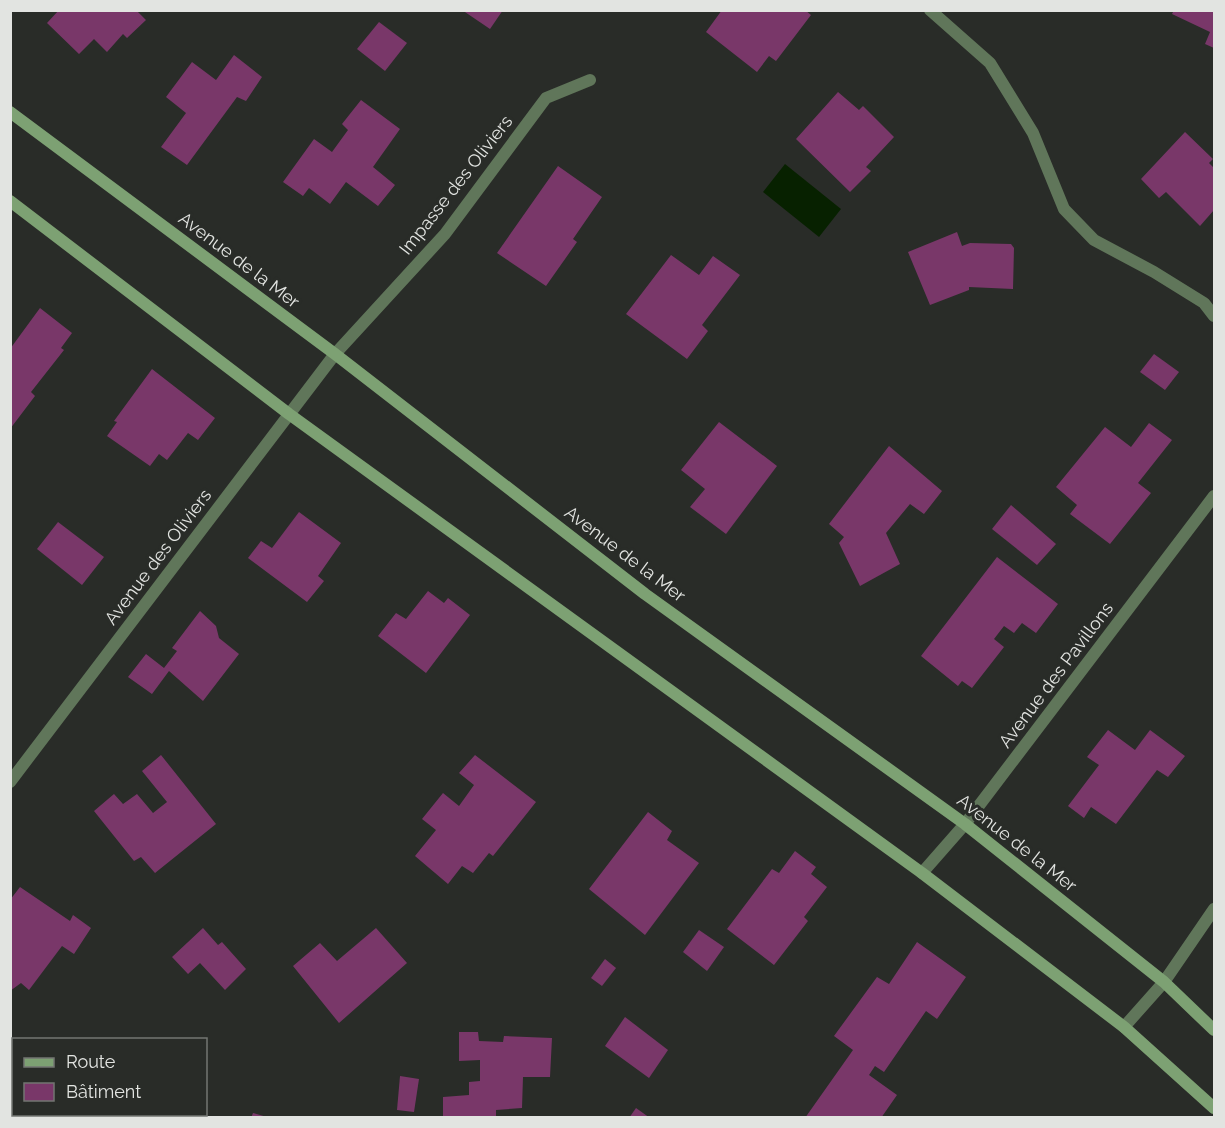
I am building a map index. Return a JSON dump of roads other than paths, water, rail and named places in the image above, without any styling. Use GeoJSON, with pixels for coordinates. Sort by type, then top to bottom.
{"type":"FeatureCollection","features":[{"type":"Feature","properties":{"kind":"street"},"geometry":{"type":"LineString","coordinates":[[930,10],[990,63],[1033,133],[1064,208],[1094,240],[1164,278],[1203,303],[1215,316]]}},
{"type":"Feature","properties":{"kind":"street","name":"Impasse des Oliviers"},"geometry":{"type":"LineString","coordinates":[[335,354],[445,234],[546,98],[590,80]]}},
{"type":"Feature","properties":{"kind":"street","name":"Avenue de la Mer"},"geometry":{"type":"LineString","coordinates":[[10,112],[335,354],[645,594],[965,824],[1164,982],[1215,1030]]}},
{"type":"Feature","properties":{"kind":"street"},"geometry":{"type":"LineString","coordinates":[[10,201],[289,414],[922,873],[1124,1027],[1215,1108]]}},
{"type":"Feature","properties":{"kind":"street","name":"Avenue des Oliviers"},"geometry":{"type":"LineString","coordinates":[[10,782],[335,354]]}},
{"type":"Feature","properties":{"kind":"street","name":"Avenue des Pavillons"},"geometry":{"type":"LineString","coordinates":[[922,873],[965,824],[1215,496]]}},
{"type":"Feature","properties":{"kind":"street"},"geometry":{"type":"LineString","coordinates":[[1124,1027],[1164,982],[1215,909]]}}]}
